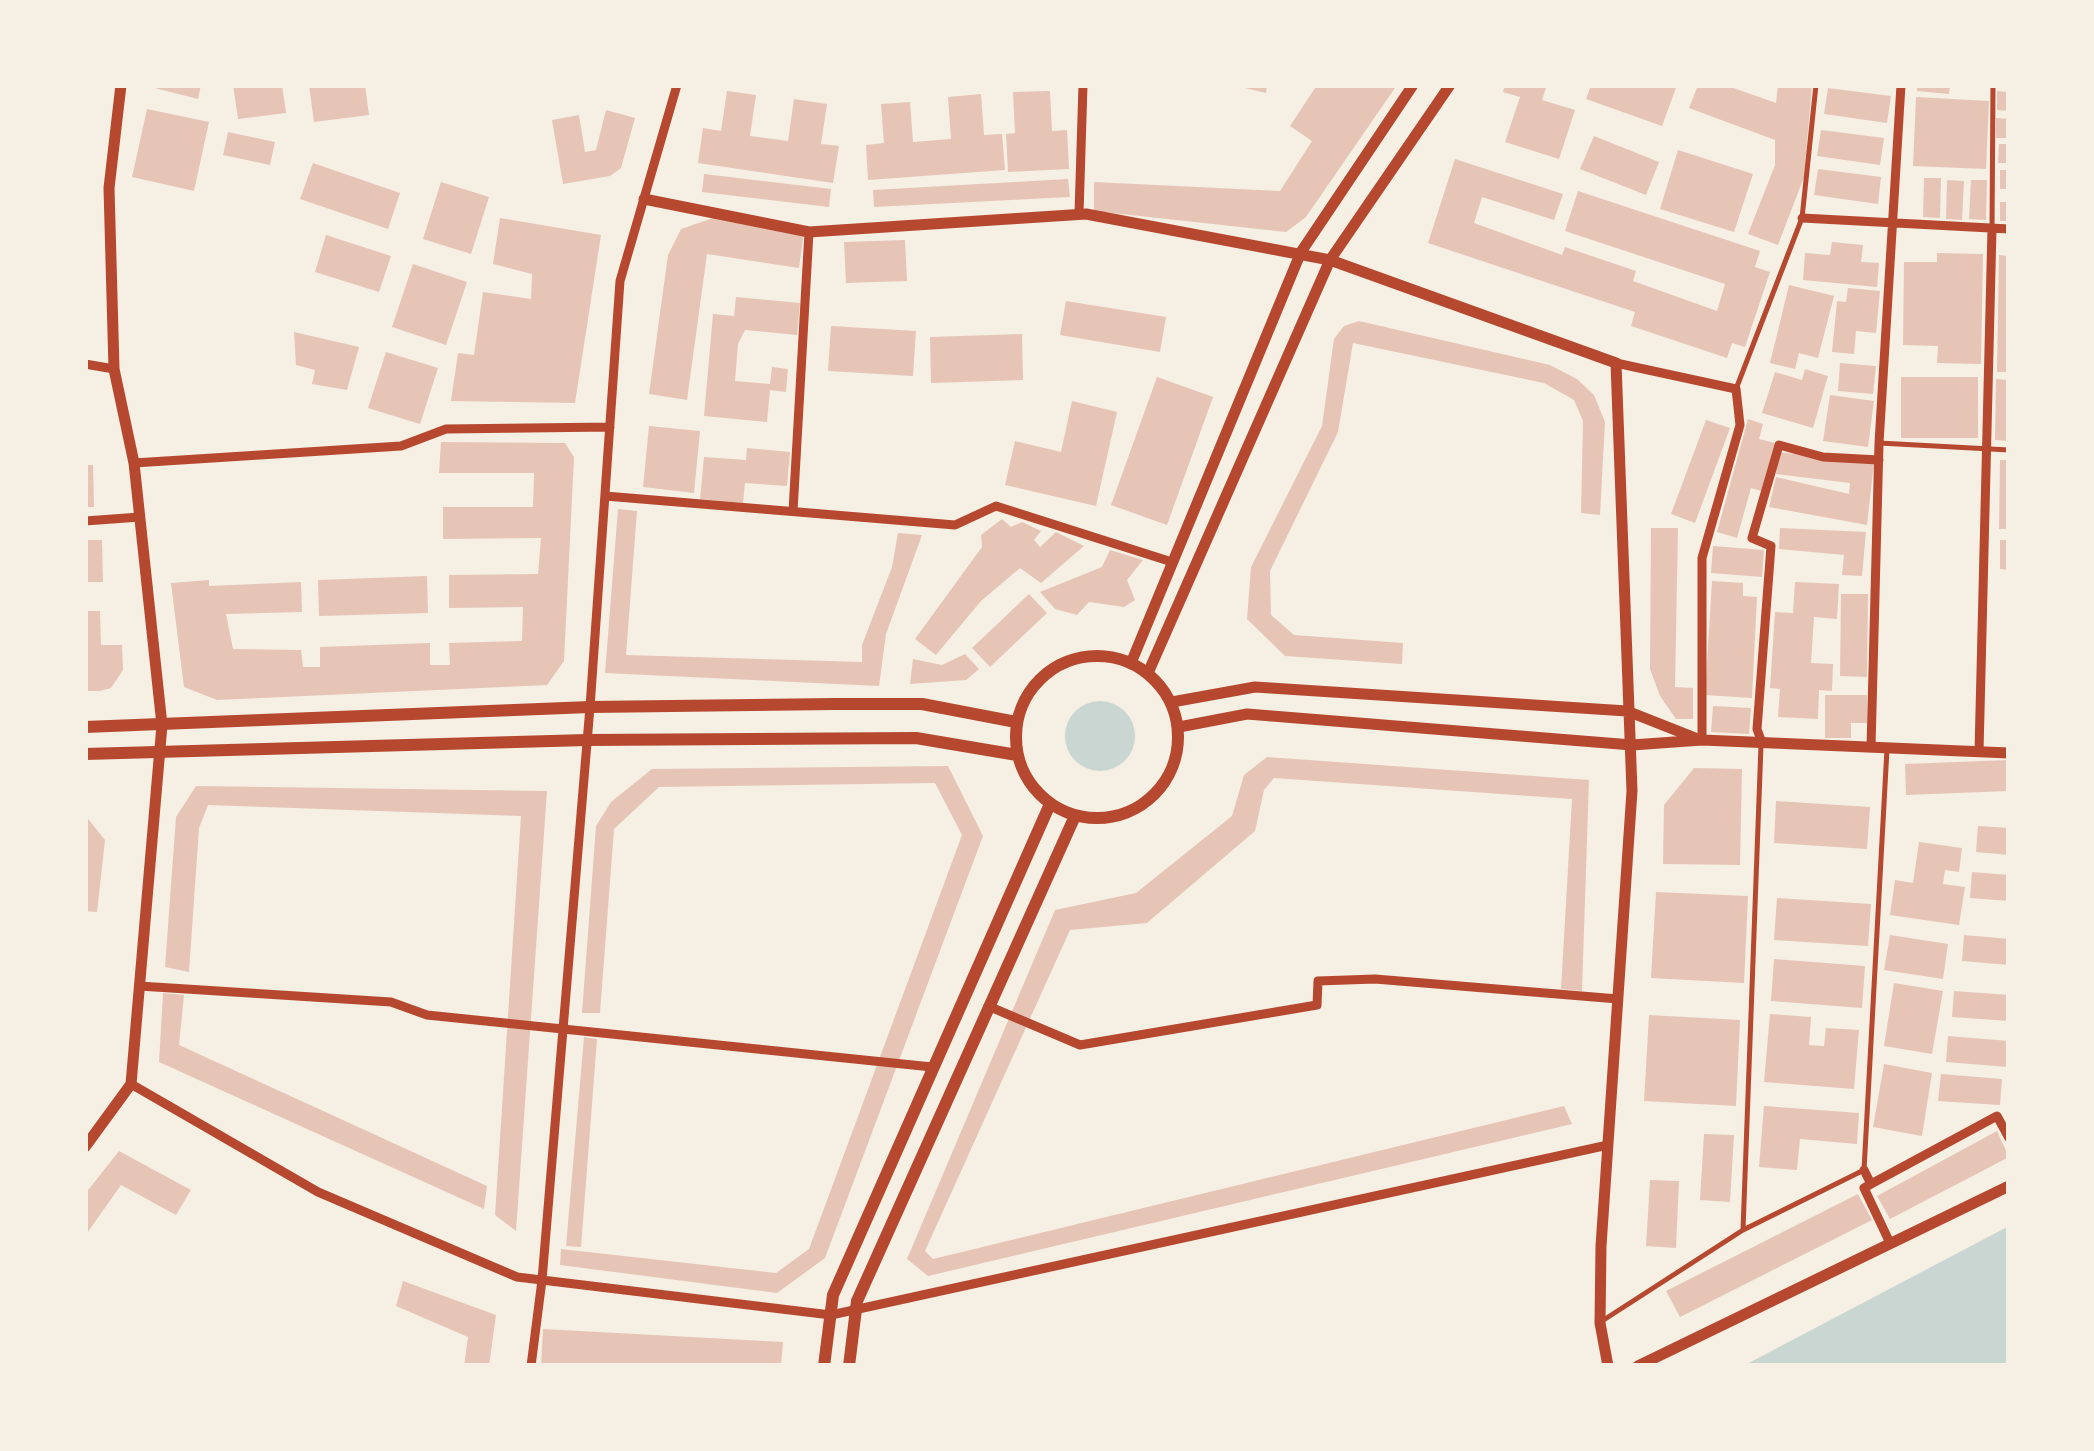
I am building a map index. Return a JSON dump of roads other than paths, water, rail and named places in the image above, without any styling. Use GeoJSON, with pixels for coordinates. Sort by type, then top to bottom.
{"type":"FeatureCollection","features":[{"type":"Feature","properties":{"kind":"main road"},"geometry":{"type":"LineString","coordinates":[[1107,656],[1148,672],[1172,702],[1179,727],[1178,754],[1168,778],[1151,799],[1128,813],[1102,819],[1075,816],[1050,804],[1024,774],[1017,754],[1016,722],[1032,689],[1059,665],[1082,657],[1107,656]]}},
{"type":"Feature","properties":{"kind":"main road"},"geometry":{"type":"LineString","coordinates":[[85,727],[590,707],[922,704],[1016,722]]}},
{"type":"Feature","properties":{"kind":"main road"},"geometry":{"type":"LineString","coordinates":[[85,754],[588,740],[916,738],[1017,754]]}},
{"type":"Feature","properties":{"kind":"main road"},"geometry":{"type":"LineString","coordinates":[[824,1366],[834,1294],[1050,804]]}},
{"type":"Feature","properties":{"kind":"main road"},"geometry":{"type":"LineString","coordinates":[[849,1366],[856,1308],[1075,816]]}},
{"type":"Feature","properties":{"kind":"street"},"geometry":{"type":"LineString","coordinates":[[85,1146],[131,1084],[162,725],[134,463],[114,368],[109,188],[121,85]]}},
{"type":"Feature","properties":{"kind":"street"},"geometry":{"type":"LineString","coordinates":[[531,1366],[542,1280],[588,740],[620,280],[677,85]]}},
{"type":"Feature","properties":{"kind":"street"},"geometry":{"type":"LineString","coordinates":[[1080,214],[1083,85]]}},
{"type":"Feature","properties":{"kind":"street"},"geometry":{"type":"LineString","coordinates":[[1131,663],[1301,252],[1413,85]]}},
{"type":"Feature","properties":{"kind":"street"},"geometry":{"type":"LineString","coordinates":[[1148,672],[1330,260],[1450,85]]}},
{"type":"Feature","properties":{"kind":"street"},"geometry":{"type":"LineString","coordinates":[[1871,747],[1879,444],[1901,85]]}},
{"type":"Feature","properties":{"kind":"street"},"geometry":{"type":"LineString","coordinates":[[644,199],[809,232],[1080,214],[1301,252],[1616,363],[1736,390],[1740,426],[1702,558],[1702,740]]}},
{"type":"Feature","properties":{"kind":"street"},"geometry":{"type":"LineString","coordinates":[[1802,218],[2009,230]]}},
{"type":"Feature","properties":{"kind":"street"},"geometry":{"type":"LineString","coordinates":[[1978,752],[1992,228]]}},
{"type":"Feature","properties":{"kind":"street"},"geometry":{"type":"LineString","coordinates":[[793,511],[809,232]]}},
{"type":"Feature","properties":{"kind":"street"},"geometry":{"type":"LineString","coordinates":[[1608,1366],[1600,1323],[1632,745],[1627,711],[1616,363]]}},
{"type":"Feature","properties":{"kind":"street"},"geometry":{"type":"LineString","coordinates":[[85,364],[114,368]]}},
{"type":"Feature","properties":{"kind":"street"},"geometry":{"type":"LineString","coordinates":[[134,463],[401,446],[446,429],[610,427]]}},
{"type":"Feature","properties":{"kind":"street"},"geometry":{"type":"LineString","coordinates":[[1762,743],[1757,729],[1771,546],[1752,538],[1779,446],[1823,457],[1879,460]]}},
{"type":"Feature","properties":{"kind":"street"},"geometry":{"type":"LineString","coordinates":[[605,496],[955,525],[996,506],[1172,562]]}},
{"type":"Feature","properties":{"kind":"street"},"geometry":{"type":"LineString","coordinates":[[85,521],[140,517]]}},
{"type":"Feature","properties":{"kind":"street"},"geometry":{"type":"LineString","coordinates":[[1172,702],[1254,687],[1627,711],[1702,740]]}},
{"type":"Feature","properties":{"kind":"street"},"geometry":{"type":"LineString","coordinates":[[1179,727],[1248,714],[1632,745],[1702,740],[2009,753]]}},
{"type":"Feature","properties":{"kind":"street"},"geometry":{"type":"LineString","coordinates":[[988,1006],[1080,1044],[1316,1005],[1318,982],[1375,979],[1618,999]]}},
{"type":"Feature","properties":{"kind":"street"},"geometry":{"type":"LineString","coordinates":[[139,986],[391,1002],[428,1015],[932,1067]]}},
{"type":"Feature","properties":{"kind":"street"},"geometry":{"type":"LineString","coordinates":[[131,1084],[318,1192],[517,1277],[830,1315],[1608,1145]]}},
{"type":"Feature","properties":{"kind":"street"},"geometry":{"type":"LineString","coordinates":[[1890,1243],[1864,1188],[1997,1116],[2009,1138]]}},
{"type":"Feature","properties":{"kind":"street"},"geometry":{"type":"LineString","coordinates":[[1864,1170],[1870,1184]]}},
{"type":"Feature","properties":{"kind":"street"},"geometry":{"type":"LineString","coordinates":[[1638,1366],[2009,1186]]}},
{"type":"Feature","properties":{"kind":"lane"},"geometry":{"type":"LineString","coordinates":[[1736,390],[1802,218],[1816,85]]}},
{"type":"Feature","properties":{"kind":"lane"},"geometry":{"type":"LineString","coordinates":[[1992,85],[1992,228]]}},
{"type":"Feature","properties":{"kind":"lane"},"geometry":{"type":"LineString","coordinates":[[1879,444],[2009,450]]}},
{"type":"Feature","properties":{"kind":"lane"},"geometry":{"type":"LineString","coordinates":[[1743,1230],[1762,743]]}},
{"type":"Feature","properties":{"kind":"lane"},"geometry":{"type":"LineString","coordinates":[[1600,1323],[1743,1230],[1864,1170],[1887,748]]}}]}
